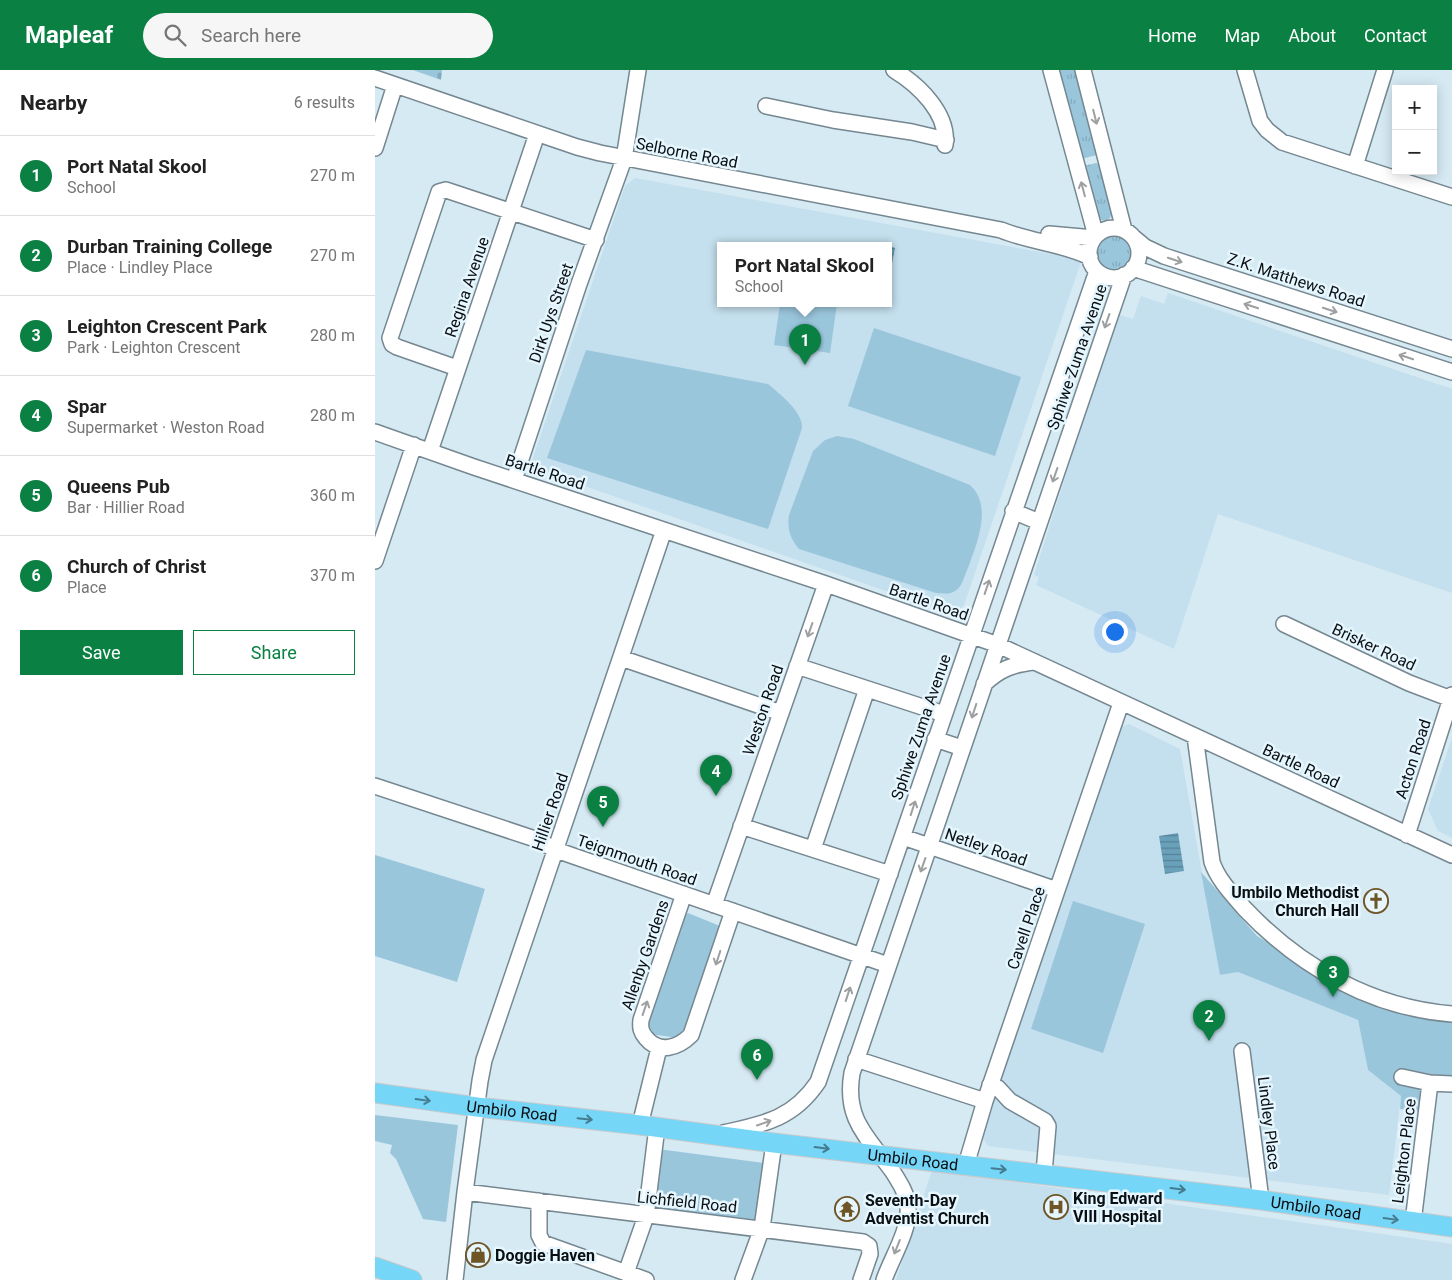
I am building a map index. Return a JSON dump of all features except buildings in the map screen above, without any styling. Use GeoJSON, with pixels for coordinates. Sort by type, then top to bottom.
{"type":"FeatureCollection","features":[{"type":"Feature","properties":{"kind":"main road","name":"Umbilo Road"},"geometry":{"type":"LineString","coordinates":[[375,1093],[477,1107],[716,1134],[774,1143],[1261,1200],[1452,1227]]}},
{"type":"Feature","properties":{"kind":"main road"},"geometry":{"type":"LineString","coordinates":[[375,1267],[412,1280]]}},
{"type":"Feature","properties":{"kind":"street","name":"Dirk Uys Street"},"geometry":{"type":"LineString","coordinates":[[514,480],[623,158],[638,70]]}},
{"type":"Feature","properties":{"kind":"street"},"geometry":{"type":"LineString","coordinates":[[766,106],[833,120],[912,132],[945,142],[946,135],[943,122],[937,111],[926,97],[894,70]]}},
{"type":"Feature","properties":{"kind":"street"},"geometry":{"type":"LineString","coordinates":[[1051,70],[1095,237]]}},
{"type":"Feature","properties":{"kind":"street"},"geometry":{"type":"LineString","coordinates":[[1083,70],[1128,234]]}},
{"type":"Feature","properties":{"kind":"street"},"geometry":{"type":"LineString","coordinates":[[1245,70],[1260,121],[1267,130],[1282,142],[1452,197]]}},
{"type":"Feature","properties":{"kind":"street"},"geometry":{"type":"LineString","coordinates":[[1355,166],[1385,70]]}},
{"type":"Feature","properties":{"kind":"street","name":"Selborne Road"},"geometry":{"type":"LineString","coordinates":[[375,78],[577,147],[623,158],[1001,230],[1015,236],[1069,248],[1090,257]]}},
{"type":"Feature","properties":{"kind":"street"},"geometry":{"type":"LineString","coordinates":[[375,148],[395,85]]}},
{"type":"Feature","properties":{"kind":"street","name":"Regina Avenue"},"geometry":{"type":"LineString","coordinates":[[430,451],[537,134]]}},
{"type":"Feature","properties":{"kind":"street"},"geometry":{"type":"LineString","coordinates":[[457,368],[397,347],[392,344],[389,338],[439,192],[446,190],[596,240]]}},
{"type":"Feature","properties":{"kind":"street","name":"Selborne Road"},"geometry":{"type":"LineString","coordinates":[[1001,230],[1017,228],[1059,236],[1095,237]]}},
{"type":"Feature","properties":{"kind":"street"},"geometry":{"type":"LineString","coordinates":[[1129,272],[1138,258],[1139,253],[1136,242],[1128,234],[1118,229],[1107,229],[1095,237],[1090,246],[1092,264],[1097,271],[1110,277],[1129,272],[1452,372]]}},
{"type":"Feature","properties":{"kind":"street","name":"Z.K. Matthews Road"},"geometry":{"type":"LineString","coordinates":[[1128,234],[1145,247],[1164,256],[1452,349]]}},
{"type":"Feature","properties":{"kind":"street","name":"Sphiwe Zuma Avenue"},"geometry":{"type":"LineString","coordinates":[[716,1134],[755,1126],[795,1109],[813,1090],[825,1066],[1055,388],[1097,271]]}},
{"type":"Feature","properties":{"kind":"street","name":"Sphiwe Zuma Avenue"},"geometry":{"type":"LineString","coordinates":[[884,1280],[904,1230],[908,1208],[906,1194],[902,1185],[864,1135],[855,1118],[849,1089],[854,1066],[1081,398],[1129,272]]}},
{"type":"Feature","properties":{"kind":"street"},"geometry":{"type":"LineString","coordinates":[[1055,388],[1081,398]]}},
{"type":"Feature","properties":{"kind":"street","name":"Bartle Road"},"geometry":{"type":"LineString","coordinates":[[375,432],[998,644],[1121,703],[1452,855]]}},
{"type":"Feature","properties":{"kind":"street"},"geometry":{"type":"LineString","coordinates":[[375,561],[414,446]]}},
{"type":"Feature","properties":{"kind":"street"},"geometry":{"type":"LineString","coordinates":[[1013,511],[1039,522]]}},
{"type":"Feature","properties":{"kind":"street","name":"Hillier Road"},"geometry":{"type":"LineString","coordinates":[[455,1280],[465,1192],[484,1060],[664,530]]}},
{"type":"Feature","properties":{"kind":"street","name":"Weston Road"},"geometry":{"type":"LineString","coordinates":[[714,905],[826,584]]}},
{"type":"Feature","properties":{"kind":"street","name":"Brisker Road"},"geometry":{"type":"LineString","coordinates":[[1285,624],[1409,683],[1451,697]]}},
{"type":"Feature","properties":{"kind":"street"},"geometry":{"type":"LineString","coordinates":[[621,658],[781,713]]}},
{"type":"Feature","properties":{"kind":"street"},"geometry":{"type":"LineString","coordinates":[[983,685],[994,674],[1005,668],[1016,664],[1036,662]]}},
{"type":"Feature","properties":{"kind":"street"},"geometry":{"type":"LineString","coordinates":[[797,666],[944,714]]}},
{"type":"Feature","properties":{"kind":"street"},"geometry":{"type":"LineString","coordinates":[[813,850],[867,689]]}},
{"type":"Feature","properties":{"kind":"street","name":"Acton Road"},"geometry":{"type":"LineString","coordinates":[[1407,835],[1451,697]]}},
{"type":"Feature","properties":{"kind":"street","name":"Cavell Place"},"geometry":{"type":"LineString","coordinates":[[966,1165],[990,1085],[1121,703]]}},
{"type":"Feature","properties":{"kind":"street"},"geometry":{"type":"LineString","coordinates":[[1195,736],[1212,862],[1218,875],[1238,901],[1282,944],[1306,962],[1345,985],[1401,1006],[1452,1014]]}},
{"type":"Feature","properties":{"kind":"street"},"geometry":{"type":"LineString","coordinates":[[935,739],[962,748]]}},
{"type":"Feature","properties":{"kind":"street","name":"Teignmouth Road"},"geometry":{"type":"LineString","coordinates":[[375,786],[535,839],[556,850],[888,965]]}},
{"type":"Feature","properties":{"kind":"street"},"geometry":{"type":"LineString","coordinates":[[741,826],[890,874]]}},
{"type":"Feature","properties":{"kind":"street","name":"Netley Road"},"geometry":{"type":"LineString","coordinates":[[903,837],[1057,890]]}},
{"type":"Feature","properties":{"kind":"street","name":"Allenby Gardens"},"geometry":{"type":"LineString","coordinates":[[659,1048],[650,1043],[641,1032],[641,1020],[683,894]]}},
{"type":"Feature","properties":{"kind":"street"},"geometry":{"type":"LineString","coordinates":[[626,1273],[646,1216],[649,1126],[659,1048],[681,1043],[691,1035],[733,911]]}},
{"type":"Feature","properties":{"kind":"street","name":"Lindley Place"},"geometry":{"type":"LineString","coordinates":[[1242,1051],[1261,1200]]}},
{"type":"Feature","properties":{"kind":"street"},"geometry":{"type":"LineString","coordinates":[[825,1066],[854,1066],[985,1101]]}},
{"type":"Feature","properties":{"kind":"street","name":"Leighton Place"},"geometry":{"type":"LineString","coordinates":[[1402,1077],[1430,1083],[1452,1084]]}},
{"type":"Feature","properties":{"kind":"street","name":"Leighton Place"},"geometry":{"type":"LineString","coordinates":[[1413,1222],[1430,1083]]}},
{"type":"Feature","properties":{"kind":"street"},"geometry":{"type":"LineString","coordinates":[[990,1085],[999,1088],[1011,1101],[1045,1121],[1048,1126],[1044,1174]]}},
{"type":"Feature","properties":{"kind":"street"},"geometry":{"type":"LineString","coordinates":[[743,1280],[762,1228],[774,1143]]}},
{"type":"Feature","properties":{"kind":"street","name":"Lichfield Road"},"geometry":{"type":"LineString","coordinates":[[465,1192],[646,1216],[762,1228],[865,1243],[869,1246],[870,1254],[861,1280]]}},
{"type":"Feature","properties":{"kind":"street"},"geometry":{"type":"LineString","coordinates":[[539,1201],[539,1235],[543,1243],[646,1280]]}},
{"type":"Feature","properties":{"kind":"shaded area"},"geometry":{"type":"Polygon","coordinates":[[[635,178],[1078,259],[1081,262],[964,605],[958,611],[946,612],[530,467],[625,186],[635,178]]]}},
{"type":"Feature","properties":{"kind":"shaded area"},"geometry":{"type":"Polygon","coordinates":[[[892,247],[895,248],[892,264],[892,247]]]}},
{"type":"Feature","properties":{"kind":"shaded area"},"geometry":{"type":"Polygon","coordinates":[[[1168,293],[1452,389],[1452,593],[1218,514],[1174,649],[1036,585],[1039,577],[1034,575],[1117,314],[1133,319],[1141,296],[1164,304],[1168,293]]]}},
{"type":"Feature","properties":{"kind":"shaded area"},"geometry":{"type":"Polygon","coordinates":[[[1129,724],[1180,749],[1220,975],[1238,972],[1358,1020],[1368,1070],[1401,1096],[1389,1195],[988,1146],[982,1137],[1121,727],[1129,724]]]}},
{"type":"Feature","properties":{"kind":"shaded area"},"geometry":{"type":"Polygon","coordinates":[[[1452,738],[1452,838],[1438,831],[1428,809],[1452,738]]]}},
{"type":"Feature","properties":{"kind":"shaded area"},"geometry":{"type":"Polygon","coordinates":[[[1178,833],[1184,871],[1165,874],[1159,836],[1178,833]]]}},
{"type":"Feature","properties":{"kind":"shaded area","name":"King Edward VIII Hospital"},"geometry":{"type":"Polygon","coordinates":[[[932,1170],[1452,1244],[1452,1280],[896,1280],[932,1170]]]}},
{"type":"Feature","properties":{"kind":"green space"},"geometry":{"type":"Polygon","coordinates":[[[413,70],[442,70],[441,80],[413,70]]]}},
{"type":"Feature","properties":{"kind":"green space"},"geometry":{"type":"Polygon","coordinates":[[[1057,70],[1076,70],[1097,155],[1081,159],[1057,70]]]}},
{"type":"Feature","properties":{"kind":"green space"},"geometry":{"type":"Polygon","coordinates":[[[1100,164],[1112,212],[1110,218],[1105,221],[1098,219],[1083,166],[1100,164]]]}},
{"type":"Feature","properties":{"kind":"green space"},"geometry":{"type":"Polygon","coordinates":[[[1113,234],[1126,240],[1132,253],[1126,266],[1113,272],[1100,266],[1094,253],[1100,240],[1113,234]]]}},
{"type":"Feature","properties":{"kind":"green space"},"geometry":{"type":"Polygon","coordinates":[[[780,307],[837,307],[830,353],[774,345],[780,307]]]}},
{"type":"Feature","properties":{"kind":"green space"},"geometry":{"type":"Polygon","coordinates":[[[874,328],[1021,377],[995,456],[848,406],[874,328]]]}},
{"type":"Feature","properties":{"kind":"green space"},"geometry":{"type":"Polygon","coordinates":[[[586,350],[768,384],[784,398],[799,416],[802,428],[768,529],[547,458],[586,350]]]}},
{"type":"Feature","properties":{"kind":"green space"},"geometry":{"type":"Polygon","coordinates":[[[837,436],[854,439],[970,485],[977,494],[981,503],[982,514],[979,536],[963,581],[955,591],[936,593],[799,549],[791,537],[788,525],[789,515],[813,451],[825,440],[837,436]]]}},
{"type":"Feature","properties":{"kind":"green space"},"geometry":{"type":"Polygon","coordinates":[[[375,855],[485,889],[457,982],[375,956],[375,855]]]}},
{"type":"Feature","properties":{"kind":"green space"},"geometry":{"type":"Polygon","coordinates":[[[1201,872],[1257,936],[1350,991],[1452,1018],[1452,1079],[1426,1075],[1422,1112],[1400,1109],[1401,1096],[1368,1070],[1358,1020],[1238,972],[1220,975],[1201,872]]]}},
{"type":"Feature","properties":{"kind":"green space"},"geometry":{"type":"Polygon","coordinates":[[[1073,901],[1145,924],[1103,1053],[1031,1029],[1073,901]]]}},
{"type":"Feature","properties":{"kind":"green space"},"geometry":{"type":"Polygon","coordinates":[[[688,913],[720,926],[687,1033],[678,1038],[650,1034],[646,1029],[683,917],[688,913]]]}},
{"type":"Feature","properties":{"kind":"green space"},"geometry":{"type":"Polygon","coordinates":[[[375,1115],[458,1125],[446,1222],[423,1219],[396,1159],[390,1153],[392,1145],[375,1141],[375,1115]]]}},
{"type":"Feature","properties":{"kind":"green space"},"geometry":{"type":"Polygon","coordinates":[[[658,1149],[764,1163],[756,1220],[650,1210],[658,1149]]]}},
{"type":"Feature","properties":{"kind":"place","name":"Port Natal Skool"},"geometry":{"type":"Point","coordinates":[805,365]}},
{"type":"Feature","properties":{"kind":"place","name":"Spar"},"geometry":{"type":"Point","coordinates":[716,796]}},
{"type":"Feature","properties":{"kind":"place","name":"Queens Pub"},"geometry":{"type":"Point","coordinates":[603,827]}},
{"type":"Feature","properties":{"kind":"place","name":"Umbilo Methodist Church Hall"},"geometry":{"type":"Point","coordinates":[1376,901]}},
{"type":"Feature","properties":{"kind":"place","name":"Leighton Crescent Park"},"geometry":{"type":"Point","coordinates":[1333,997]}},
{"type":"Feature","properties":{"kind":"place","name":"Durban Training College"},"geometry":{"type":"Point","coordinates":[1209,1041]}},
{"type":"Feature","properties":{"kind":"place","name":"Church of Christ"},"geometry":{"type":"Point","coordinates":[757,1080]}},
{"type":"Feature","properties":{"kind":"place","name":"King Edward VIII Hospital"},"geometry":{"type":"Point","coordinates":[1056,1207]}},
{"type":"Feature","properties":{"kind":"place","name":"Seventh-Day Adventist Church"},"geometry":{"type":"Point","coordinates":[847,1209]}},
{"type":"Feature","properties":{"kind":"place","name":"Doggie Haven"},"geometry":{"type":"Point","coordinates":[478,1255]}}]}
